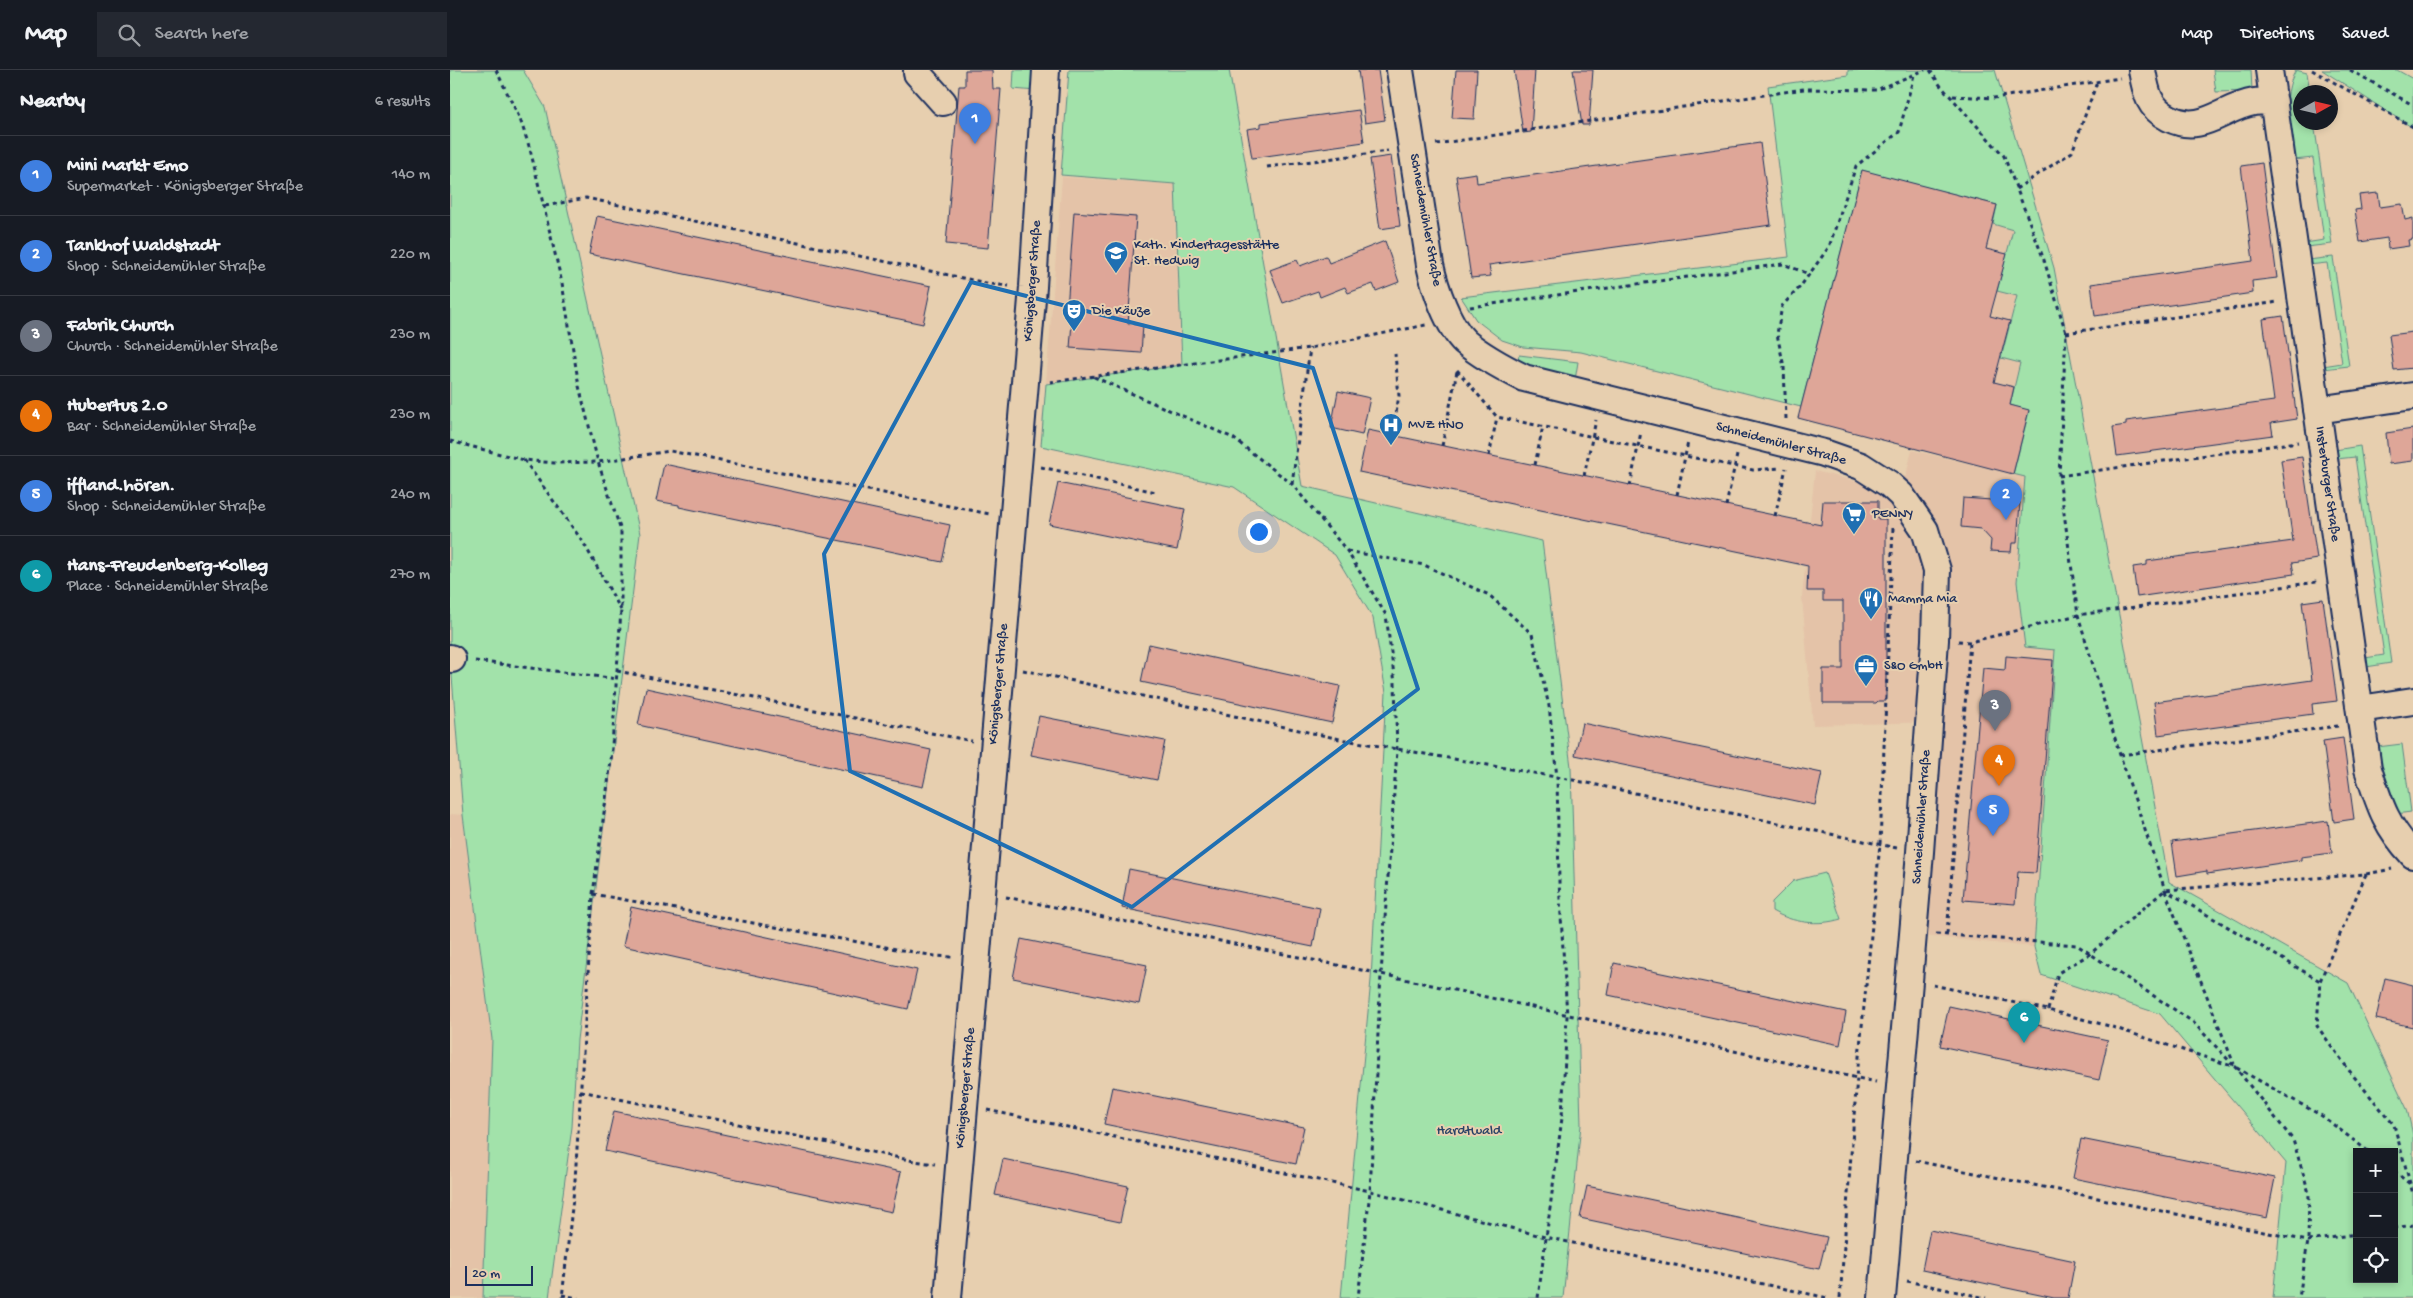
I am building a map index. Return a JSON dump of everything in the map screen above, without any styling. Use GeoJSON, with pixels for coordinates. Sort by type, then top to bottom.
{"type":"FeatureCollection","features":[{"type":"Feature","properties":{"kind":"street"},"geometry":{"type":"LineString","coordinates":[[917,70],[917,73],[943,102]]}},
{"type":"Feature","properties":{"kind":"street","name":"Königsberger Straße"},"geometry":{"type":"LineString","coordinates":[[948,1298],[1033,287],[1046,70]]}},
{"type":"Feature","properties":{"kind":"street","name":"Schneidemühler Straße"},"geometry":{"type":"LineString","coordinates":[[1400,70],[1435,289],[1453,323],[1502,367],[1524,378],[1782,442],[1861,466],[1889,484],[1914,512],[1925,530],[1937,570],[1935,640],[1920,852],[1883,1287]]}},
{"type":"Feature","properties":{"kind":"street"},"geometry":{"type":"LineString","coordinates":[[2142,70],[2147,96],[2151,104],[2161,114],[2187,125],[2202,122],[2253,102],[2274,102]]}},
{"type":"Feature","properties":{"kind":"street","name":"Insterburger Straße"},"geometry":{"type":"LineString","coordinates":[[2269,70],[2368,769],[2382,812],[2397,837],[2404,861]]}},
{"type":"Feature","properties":{"kind":"street","name":"Insterburger Straße"},"geometry":{"type":"LineString","coordinates":[[2274,102],[2285,70]]}},
{"type":"Feature","properties":{"kind":"street"},"geometry":{"type":"LineString","coordinates":[[2317,410],[2413,396]]}},
{"type":"Feature","properties":{"kind":"street"},"geometry":{"type":"LineString","coordinates":[[2361,716],[2413,701]]}},
{"type":"Feature","properties":{"kind":"path"},"geometry":{"type":"LineString","coordinates":[[496,70],[520,119],[544,206],[562,283],[579,386],[598,462],[621,531],[622,610],[611,760],[593,894],[575,1180],[562,1296],[578,1298]]}},
{"type":"Feature","properties":{"kind":"path"},"geometry":{"type":"LineString","coordinates":[[1267,167],[1412,148],[1804,89],[1876,90],[1925,70]]}},
{"type":"Feature","properties":{"kind":"path"},"geometry":{"type":"LineString","coordinates":[[1930,70],[1940,85],[1952,96],[2004,156],[2044,260],[2066,333],[2059,476],[2078,614],[2120,756],[2165,890],[2235,1067]]}},
{"type":"Feature","properties":{"kind":"path"},"geometry":{"type":"LineString","coordinates":[[2312,70],[2413,127]]}},
{"type":"Feature","properties":{"kind":"path"},"geometry":{"type":"LineString","coordinates":[[2350,70],[2413,105]]}},
{"type":"Feature","properties":{"kind":"path"},"geometry":{"type":"LineString","coordinates":[[1782,442],[1787,414],[1784,367],[1777,334],[1782,306],[1809,274],[1829,246],[1856,166],[1900,132],[1914,74]]}},
{"type":"Feature","properties":{"kind":"path"},"geometry":{"type":"LineString","coordinates":[[1952,96],[1994,98],[2097,82],[2072,152],[2016,189]]}},
{"type":"Feature","properties":{"kind":"path"},"geometry":{"type":"LineString","coordinates":[[544,206],[586,198],[991,284],[1033,287]]}},
{"type":"Feature","properties":{"kind":"path"},"geometry":{"type":"LineString","coordinates":[[1024,386],[1310,348],[1783,264],[1809,274]]}},
{"type":"Feature","properties":{"kind":"path"},"geometry":{"type":"LineString","coordinates":[[2066,333],[2301,299]]}},
{"type":"Feature","properties":{"kind":"path"},"geometry":{"type":"LineString","coordinates":[[1442,446],[1458,370],[1453,323]]}},
{"type":"Feature","properties":{"kind":"path"},"geometry":{"type":"LineString","coordinates":[[1292,484],[1310,348]]}},
{"type":"Feature","properties":{"kind":"path"},"geometry":{"type":"LineString","coordinates":[[1392,436],[1399,396],[1395,354]]}},
{"type":"Feature","properties":{"kind":"path"},"geometry":{"type":"LineString","coordinates":[[1458,370],[1497,417],[1753,470],[1786,468],[1775,516]]}},
{"type":"Feature","properties":{"kind":"path"},"geometry":{"type":"LineString","coordinates":[[1094,377],[1233,438],[1292,484],[1347,551],[1386,615],[1395,683],[1397,751],[1381,974],[1370,1190],[1358,1298]]}},
{"type":"Feature","properties":{"kind":"path"},"geometry":{"type":"LineString","coordinates":[[1584,476],[1600,398]]}},
{"type":"Feature","properties":{"kind":"path"},"geometry":{"type":"LineString","coordinates":[[1630,486],[1646,409]]}},
{"type":"Feature","properties":{"kind":"path"},"geometry":{"type":"LineString","coordinates":[[1488,456],[1497,417]]}},
{"type":"Feature","properties":{"kind":"path"},"geometry":{"type":"LineString","coordinates":[[1677,495],[1692,420]]}},
{"type":"Feature","properties":{"kind":"path"},"geometry":{"type":"LineString","coordinates":[[1535,465],[1543,426]]}},
{"type":"Feature","properties":{"kind":"path"},"geometry":{"type":"LineString","coordinates":[[1726,506],[1741,432]]}},
{"type":"Feature","properties":{"kind":"path"},"geometry":{"type":"LineString","coordinates":[[2059,476],[2321,439]]}},
{"type":"Feature","properties":{"kind":"path"},"geometry":{"type":"LineString","coordinates":[[450,441],[524,460],[554,463],[598,462],[670,451],[1013,518]]}},
{"type":"Feature","properties":{"kind":"path"},"geometry":{"type":"LineString","coordinates":[[524,460],[583,542],[622,610]]}},
{"type":"Feature","properties":{"kind":"path"},"geometry":{"type":"LineString","coordinates":[[1018,464],[1156,492]]}},
{"type":"Feature","properties":{"kind":"path"},"geometry":{"type":"LineString","coordinates":[[1840,1298],[1857,1077],[1880,844],[1894,518]]}},
{"type":"Feature","properties":{"kind":"path"},"geometry":{"type":"LineString","coordinates":[[1347,551],[1424,565],[1489,595],[1532,634],[1549,706],[1557,777],[1559,882],[1567,1016],[1562,1118],[1538,1298]]}},
{"type":"Feature","properties":{"kind":"path"},"geometry":{"type":"LineString","coordinates":[[1935,640],[1970,642],[2078,614],[2341,579]]}},
{"type":"Feature","properties":{"kind":"path"},"geometry":{"type":"LineString","coordinates":[[1947,934],[1970,642]]}},
{"type":"Feature","properties":{"kind":"path"},"geometry":{"type":"LineString","coordinates":[[451,658],[617,678]]}},
{"type":"Feature","properties":{"kind":"path"},"geometry":{"type":"LineString","coordinates":[[1001,664],[1397,751],[1557,777],[1920,852]]}},
{"type":"Feature","properties":{"kind":"path"},"geometry":{"type":"LineString","coordinates":[[617,671],[994,746]]}},
{"type":"Feature","properties":{"kind":"path"},"geometry":{"type":"LineString","coordinates":[[2120,756],[2361,716]]}},
{"type":"Feature","properties":{"kind":"path"},"geometry":{"type":"LineString","coordinates":[[2048,1010],[2058,973],[2090,954],[2165,890],[2366,874],[2404,861]]}},
{"type":"Feature","properties":{"kind":"path"},"geometry":{"type":"LineString","coordinates":[[2366,874],[2320,981],[2317,1026],[2351,1073],[2394,1125],[2413,1194]]}},
{"type":"Feature","properties":{"kind":"path"},"geometry":{"type":"LineString","coordinates":[[2165,890],[2320,981]]}},
{"type":"Feature","properties":{"kind":"path"},"geometry":{"type":"LineString","coordinates":[[593,894],[935,956],[978,958]]}},
{"type":"Feature","properties":{"kind":"path"},"geometry":{"type":"LineString","coordinates":[[983,896],[1006,897],[1381,974],[1900,1087]]}},
{"type":"Feature","properties":{"kind":"path"},"geometry":{"type":"LineString","coordinates":[[1912,933],[1947,934],[2077,946],[2194,1022],[2235,1067],[2292,1140],[2309,1193],[2308,1242],[2299,1298]]}},
{"type":"Feature","properties":{"kind":"path"},"geometry":{"type":"LineString","coordinates":[[1908,980],[2048,1010],[2109,1026],[2235,1067],[2322,1116],[2364,1148]]}},
{"type":"Feature","properties":{"kind":"path"},"geometry":{"type":"LineString","coordinates":[[581,1091],[914,1161],[959,1166]]}},
{"type":"Feature","properties":{"kind":"path"},"geometry":{"type":"LineString","coordinates":[[965,1106],[1370,1190],[1546,1236],[1828,1298]]}},
{"type":"Feature","properties":{"kind":"path"},"geometry":{"type":"LineString","coordinates":[[1894,1157],[2308,1242],[2353,1235]]}},
{"type":"Feature","properties":{"kind":"path"},"geometry":{"type":"LineString","coordinates":[[2398,1174],[2411,1184]]}},
{"type":"Feature","properties":{"kind":"path"},"geometry":{"type":"LineString","coordinates":[[2398,1227],[2413,1225]]}},
{"type":"Feature","properties":{"kind":"path"},"geometry":{"type":"LineString","coordinates":[[1883,1287],[1986,1298]]}},
{"type":"Feature","properties":{"kind":"highlighted area"},"geometry":{"type":"Polygon","coordinates":[[[971,282],[1313,368],[1418,689],[1132,907],[850,771],[824,554],[971,282]]]}},
{"type":"Feature","properties":{"kind":"shaded area"},"geometry":{"type":"Polygon","coordinates":[[[1862,170],[1997,205],[2013,229],[1997,291],[2017,296],[2001,358],[2020,363],[2010,405],[2029,410],[2013,473],[2025,477],[2017,582],[2026,647],[2055,650],[2034,947],[1923,936],[1940,722],[1813,725],[1802,597],[1815,471],[1859,482],[1906,476],[1912,450],[1986,467],[1798,418],[1862,170]]]}},
{"type":"Feature","properties":{"kind":"shaded area","name":"Kath. Kindertagesstätte St. Hedwig"},"geometry":{"type":"Polygon","coordinates":[[[1062,177],[1174,184],[1181,365],[1046,383],[1062,177]]]}},
{"type":"Feature","properties":{"kind":"shaded area"},"geometry":{"type":"Polygon","coordinates":[[[450,814],[463,815],[492,1039],[483,1298],[450,1298],[450,814]]]}},
{"type":"Feature","properties":{"kind":"green space"},"geometry":{"type":"Polygon","coordinates":[[[450,70],[523,70],[545,107],[640,534],[577,1040],[572,1127],[549,1298],[483,1298],[492,1039],[463,815],[450,651],[450,70]]]}},
{"type":"Feature","properties":{"kind":"green space"},"geometry":{"type":"Polygon","coordinates":[[[1014,70],[1036,70],[1036,91],[1013,89],[1014,70]]]}},
{"type":"Feature","properties":{"kind":"green space","name":"Hardtwald"},"geometry":{"type":"Polygon","coordinates":[[[1069,70],[1229,70],[1302,486],[1542,541],[1571,767],[1581,1125],[1563,1298],[1341,1298],[1371,980],[1386,692],[1373,618],[1335,555],[1234,487],[1041,446],[1046,384],[1182,365],[1175,184],[1061,175],[1069,70]]]}},
{"type":"Feature","properties":{"kind":"green space"},"geometry":{"type":"Polygon","coordinates":[[[1848,70],[1995,70],[2054,268],[2169,882],[2348,983],[2407,1109],[2413,1135],[2413,1298],[2273,1298],[2286,1163],[2160,1014],[2041,975],[2034,947],[2055,650],[2025,647],[2017,582],[2025,477],[2013,474],[2029,411],[2010,405],[2020,363],[2001,358],[2017,296],[1997,291],[2013,230],[1993,224],[1997,205],[1862,171],[1801,407],[1581,352],[1523,347],[1502,340],[1476,320],[1461,297],[1789,257],[1768,86],[1848,75],[1848,70]]]}},
{"type":"Feature","properties":{"kind":"green space"},"geometry":{"type":"Polygon","coordinates":[[[2213,70],[2251,70],[2252,91],[2216,92],[2213,70]]]}},
{"type":"Feature","properties":{"kind":"green space"},"geometry":{"type":"Polygon","coordinates":[[[2296,70],[2307,73],[2309,85],[2293,85],[2293,130],[2315,130],[2332,244],[2306,247],[2305,243],[2324,240],[2313,158],[2294,160],[2287,103],[2291,80],[2296,70]]]}},
{"type":"Feature","properties":{"kind":"green space"},"geometry":{"type":"Polygon","coordinates":[[[2322,70],[2397,70],[2413,79],[2413,128],[2322,70]]]}},
{"type":"Feature","properties":{"kind":"green space"},"geometry":{"type":"Polygon","coordinates":[[[2333,257],[2349,366],[2323,369],[2323,366],[2342,363],[2327,263],[2308,265],[2308,260],[2333,257]]]}},
{"type":"Feature","properties":{"kind":"green space"},"geometry":{"type":"Polygon","coordinates":[[[1519,355],[1578,362],[1574,386],[1517,362],[1519,355]]]}},
{"type":"Feature","properties":{"kind":"green space"},"geometry":{"type":"Polygon","coordinates":[[[2360,446],[2391,663],[2366,667],[2365,658],[2384,655],[2355,457],[2336,459],[2335,450],[2360,446]]]}},
{"type":"Feature","properties":{"kind":"green space"},"geometry":{"type":"Polygon","coordinates":[[[2402,744],[2411,812],[2396,814],[2384,784],[2377,747],[2402,744]]]}},
{"type":"Feature","properties":{"kind":"green space"},"geometry":{"type":"Polygon","coordinates":[[[1825,873],[1841,919],[1815,923],[1797,921],[1772,911],[1772,902],[1793,881],[1825,873]]]}},
{"type":"Feature","properties":{"kind":"building"},"geometry":{"type":"Polygon","coordinates":[[[965,70],[992,70],[993,89],[1001,89],[988,248],[946,244],[959,86],[965,86],[965,70]]]}},
{"type":"Feature","properties":{"kind":"building"},"geometry":{"type":"Polygon","coordinates":[[[1358,70],[1378,70],[1385,120],[1365,123],[1358,70]]]}},
{"type":"Feature","properties":{"kind":"building"},"geometry":{"type":"Polygon","coordinates":[[[1456,70],[1477,70],[1474,119],[1452,118],[1456,70]]]}},
{"type":"Feature","properties":{"kind":"building"},"geometry":{"type":"Polygon","coordinates":[[[1514,70],[1535,70],[1531,132],[1523,133],[1514,70]]]}},
{"type":"Feature","properties":{"kind":"building"},"geometry":{"type":"Polygon","coordinates":[[[1573,70],[1593,70],[1589,125],[1582,125],[1573,70]]]}},
{"type":"Feature","properties":{"kind":"building"},"geometry":{"type":"Polygon","coordinates":[[[1359,110],[1364,142],[1252,158],[1247,129],[1261,127],[1261,123],[1359,110]]]}},
{"type":"Feature","properties":{"kind":"building"},"geometry":{"type":"Polygon","coordinates":[[[1760,143],[1771,225],[1489,265],[1491,276],[1471,278],[1456,176],[1476,173],[1477,183],[1760,143]]]}},
{"type":"Feature","properties":{"kind":"building"},"geometry":{"type":"Polygon","coordinates":[[[1391,156],[1400,226],[1380,229],[1370,159],[1391,156]]]}},
{"type":"Feature","properties":{"kind":"building"},"geometry":{"type":"Polygon","coordinates":[[[2262,163],[2277,278],[2252,281],[2253,293],[2095,316],[2091,284],[2253,261],[2241,166],[2262,163]]]}},
{"type":"Feature","properties":{"kind":"building"},"geometry":{"type":"Polygon","coordinates":[[[1862,170],[1997,205],[1986,249],[2007,254],[1990,316],[2010,321],[1994,382],[2014,387],[2010,405],[2029,410],[2013,474],[1798,418],[1862,170]]]}},
{"type":"Feature","properties":{"kind":"building"},"geometry":{"type":"Polygon","coordinates":[[[2378,193],[2380,207],[2402,204],[2405,220],[2413,218],[2413,239],[2408,240],[2409,246],[2388,249],[2387,238],[2360,242],[2355,210],[2361,209],[2359,195],[2378,193]]]}},
{"type":"Feature","properties":{"kind":"building"},"geometry":{"type":"Polygon","coordinates":[[[1074,212],[1136,217],[1128,324],[1143,325],[1141,353],[1070,348],[1073,309],[1067,309],[1074,212]]]}},
{"type":"Feature","properties":{"kind":"building"},"geometry":{"type":"Polygon","coordinates":[[[597,216],[931,286],[923,324],[589,254],[597,216]]]}},
{"type":"Feature","properties":{"kind":"building"},"geometry":{"type":"Polygon","coordinates":[[[1385,241],[1399,282],[1376,291],[1373,284],[1348,293],[1345,287],[1320,297],[1318,291],[1283,303],[1270,270],[1297,260],[1300,266],[1326,256],[1329,263],[1385,241]]]}},
{"type":"Feature","properties":{"kind":"building"},"geometry":{"type":"Polygon","coordinates":[[[2283,316],[2297,419],[2271,423],[2273,435],[2117,456],[2113,427],[2126,425],[2126,421],[2274,401],[2263,319],[2283,316]]]}},
{"type":"Feature","properties":{"kind":"building"},"geometry":{"type":"Polygon","coordinates":[[[2413,332],[2413,368],[2394,370],[2389,335],[2413,332]]]}},
{"type":"Feature","properties":{"kind":"building"},"geometry":{"type":"Polygon","coordinates":[[[1338,391],[1370,398],[1362,435],[1331,428],[1338,391]]]}},
{"type":"Feature","properties":{"kind":"building"},"geometry":{"type":"Polygon","coordinates":[[[2413,429],[2413,461],[2389,464],[2386,433],[2413,429]]]}},
{"type":"Feature","properties":{"kind":"building"},"geometry":{"type":"Polygon","coordinates":[[[1368,430],[1821,525],[1823,501],[1878,501],[1878,519],[1886,519],[1886,701],[1878,701],[1876,703],[1823,703],[1823,669],[1843,669],[1843,601],[1823,601],[1823,591],[1807,591],[1808,566],[1359,472],[1368,430]]]}},
{"type":"Feature","properties":{"kind":"building"},"geometry":{"type":"Polygon","coordinates":[[[2302,457],[2317,559],[2292,563],[2294,574],[2137,597],[2133,567],[2147,565],[2147,561],[2293,541],[2281,460],[2302,457]]]}},
{"type":"Feature","properties":{"kind":"building"},"geometry":{"type":"Polygon","coordinates":[[[664,464],[950,525],[942,562],[656,501],[664,464]]]}},
{"type":"Feature","properties":{"kind":"building"},"geometry":{"type":"Polygon","coordinates":[[[1058,483],[1185,509],[1177,550],[1049,524],[1058,483]]]}},
{"type":"Feature","properties":{"kind":"building"},"geometry":{"type":"Polygon","coordinates":[[[1963,498],[2020,502],[2017,543],[2012,543],[2011,552],[1990,551],[1991,540],[1981,529],[1961,527],[1963,498]]]}},
{"type":"Feature","properties":{"kind":"building"},"geometry":{"type":"Polygon","coordinates":[[[2323,599],[2337,701],[2312,704],[2313,714],[2158,735],[2154,702],[2312,680],[2302,602],[2323,599]]]}},
{"type":"Feature","properties":{"kind":"building"},"geometry":{"type":"Polygon","coordinates":[[[1149,644],[1340,686],[1332,723],[1141,682],[1149,644]]]}},
{"type":"Feature","properties":{"kind":"building"},"geometry":{"type":"Polygon","coordinates":[[[2006,656],[2053,660],[2036,873],[2018,872],[2015,904],[1963,900],[1983,668],[2005,670],[2006,656]]]}},
{"type":"Feature","properties":{"kind":"building"},"geometry":{"type":"Polygon","coordinates":[[[646,688],[931,750],[923,787],[638,725],[646,688]]]}},
{"type":"Feature","properties":{"kind":"building"},"geometry":{"type":"Polygon","coordinates":[[[1039,716],[1165,741],[1157,780],[1031,755],[1039,716]]]}},
{"type":"Feature","properties":{"kind":"building"},"geometry":{"type":"Polygon","coordinates":[[[1582,723],[1822,773],[1815,805],[1575,755],[1582,723]]]}},
{"type":"Feature","properties":{"kind":"building"},"geometry":{"type":"Polygon","coordinates":[[[2343,738],[2354,819],[2334,822],[2323,741],[2343,738]]]}},
{"type":"Feature","properties":{"kind":"building"},"geometry":{"type":"Polygon","coordinates":[[[2328,821],[2332,853],[2301,857],[2301,860],[2207,874],[2207,871],[2177,876],[2172,842],[2328,821]]]}},
{"type":"Feature","properties":{"kind":"building"},"geometry":{"type":"Polygon","coordinates":[[[1129,869],[1320,908],[1313,947],[1122,908],[1129,869]]]}},
{"type":"Feature","properties":{"kind":"building"},"geometry":{"type":"Polygon","coordinates":[[[631,907],[917,970],[908,1009],[623,946],[631,907]]]}},
{"type":"Feature","properties":{"kind":"building"},"geometry":{"type":"Polygon","coordinates":[[[1021,939],[1147,965],[1139,1004],[1013,978],[1021,939]]]}},
{"type":"Feature","properties":{"kind":"building"},"geometry":{"type":"Polygon","coordinates":[[[1614,963],[1846,1012],[1840,1045],[1608,995],[1614,963]]]}},
{"type":"Feature","properties":{"kind":"building"},"geometry":{"type":"Polygon","coordinates":[[[2385,978],[2413,985],[2413,1027],[2376,1019],[2385,978]]]}},
{"type":"Feature","properties":{"kind":"building"},"geometry":{"type":"Polygon","coordinates":[[[1949,1006],[2018,1021],[2019,1017],[2038,1021],[2037,1025],[2108,1040],[2099,1080],[1940,1046],[1949,1006]]]}},
{"type":"Feature","properties":{"kind":"building"},"geometry":{"type":"Polygon","coordinates":[[[1112,1087],[1304,1127],[1296,1164],[1104,1124],[1112,1087]]]}},
{"type":"Feature","properties":{"kind":"building"},"geometry":{"type":"Polygon","coordinates":[[[614,1111],[901,1172],[892,1212],[605,1151],[614,1111]]]}},
{"type":"Feature","properties":{"kind":"building"},"geometry":{"type":"Polygon","coordinates":[[[2081,1139],[2275,1178],[2267,1218],[2073,1178],[2081,1139]]]}},
{"type":"Feature","properties":{"kind":"building"},"geometry":{"type":"Polygon","coordinates":[[[1003,1159],[1128,1186],[1120,1222],[995,1195],[1003,1159]]]}},
{"type":"Feature","properties":{"kind":"building"},"geometry":{"type":"Polygon","coordinates":[[[1587,1186],[1827,1237],[1819,1269],[1580,1218],[1587,1186]]]}},
{"type":"Feature","properties":{"kind":"building"},"geometry":{"type":"Polygon","coordinates":[[[1930,1230],[2075,1261],[2068,1298],[2054,1298],[1922,1270],[1930,1230]]]}},
{"type":"Feature","properties":{"kind":"place","name":"Mini Markt Emo"},"geometry":{"type":"Point","coordinates":[975,144]}},
{"type":"Feature","properties":{"kind":"place","name":"Kath. Kindertagesstätte St. Hedwig"},"geometry":{"type":"Point","coordinates":[1116,274]}},
{"type":"Feature","properties":{"kind":"place","name":"Die Käuze"},"geometry":{"type":"Point","coordinates":[1074,332]}},
{"type":"Feature","properties":{"kind":"place","name":"MVZ HNO"},"geometry":{"type":"Point","coordinates":[1391,446]}},
{"type":"Feature","properties":{"kind":"place","name":"Tankhof Waldstadt"},"geometry":{"type":"Point","coordinates":[2006,520]}},
{"type":"Feature","properties":{"kind":"place","name":"PENNY"},"geometry":{"type":"Point","coordinates":[1854,535]}},
{"type":"Feature","properties":{"kind":"place","name":"Mamma Mia"},"geometry":{"type":"Point","coordinates":[1871,620]}},
{"type":"Feature","properties":{"kind":"place","name":"S&O GmbH"},"geometry":{"type":"Point","coordinates":[1866,687]}},
{"type":"Feature","properties":{"kind":"place","name":"Fabrik Church"},"geometry":{"type":"Point","coordinates":[1995,731]}},
{"type":"Feature","properties":{"kind":"place","name":"Hubertus 2.0"},"geometry":{"type":"Point","coordinates":[1999,786]}},
{"type":"Feature","properties":{"kind":"place","name":"iffland.hören."},"geometry":{"type":"Point","coordinates":[1993,836]}},
{"type":"Feature","properties":{"kind":"place","name":"Hans-Freudenberg-Kolleg"},"geometry":{"type":"Point","coordinates":[2024,1043]}}]}
